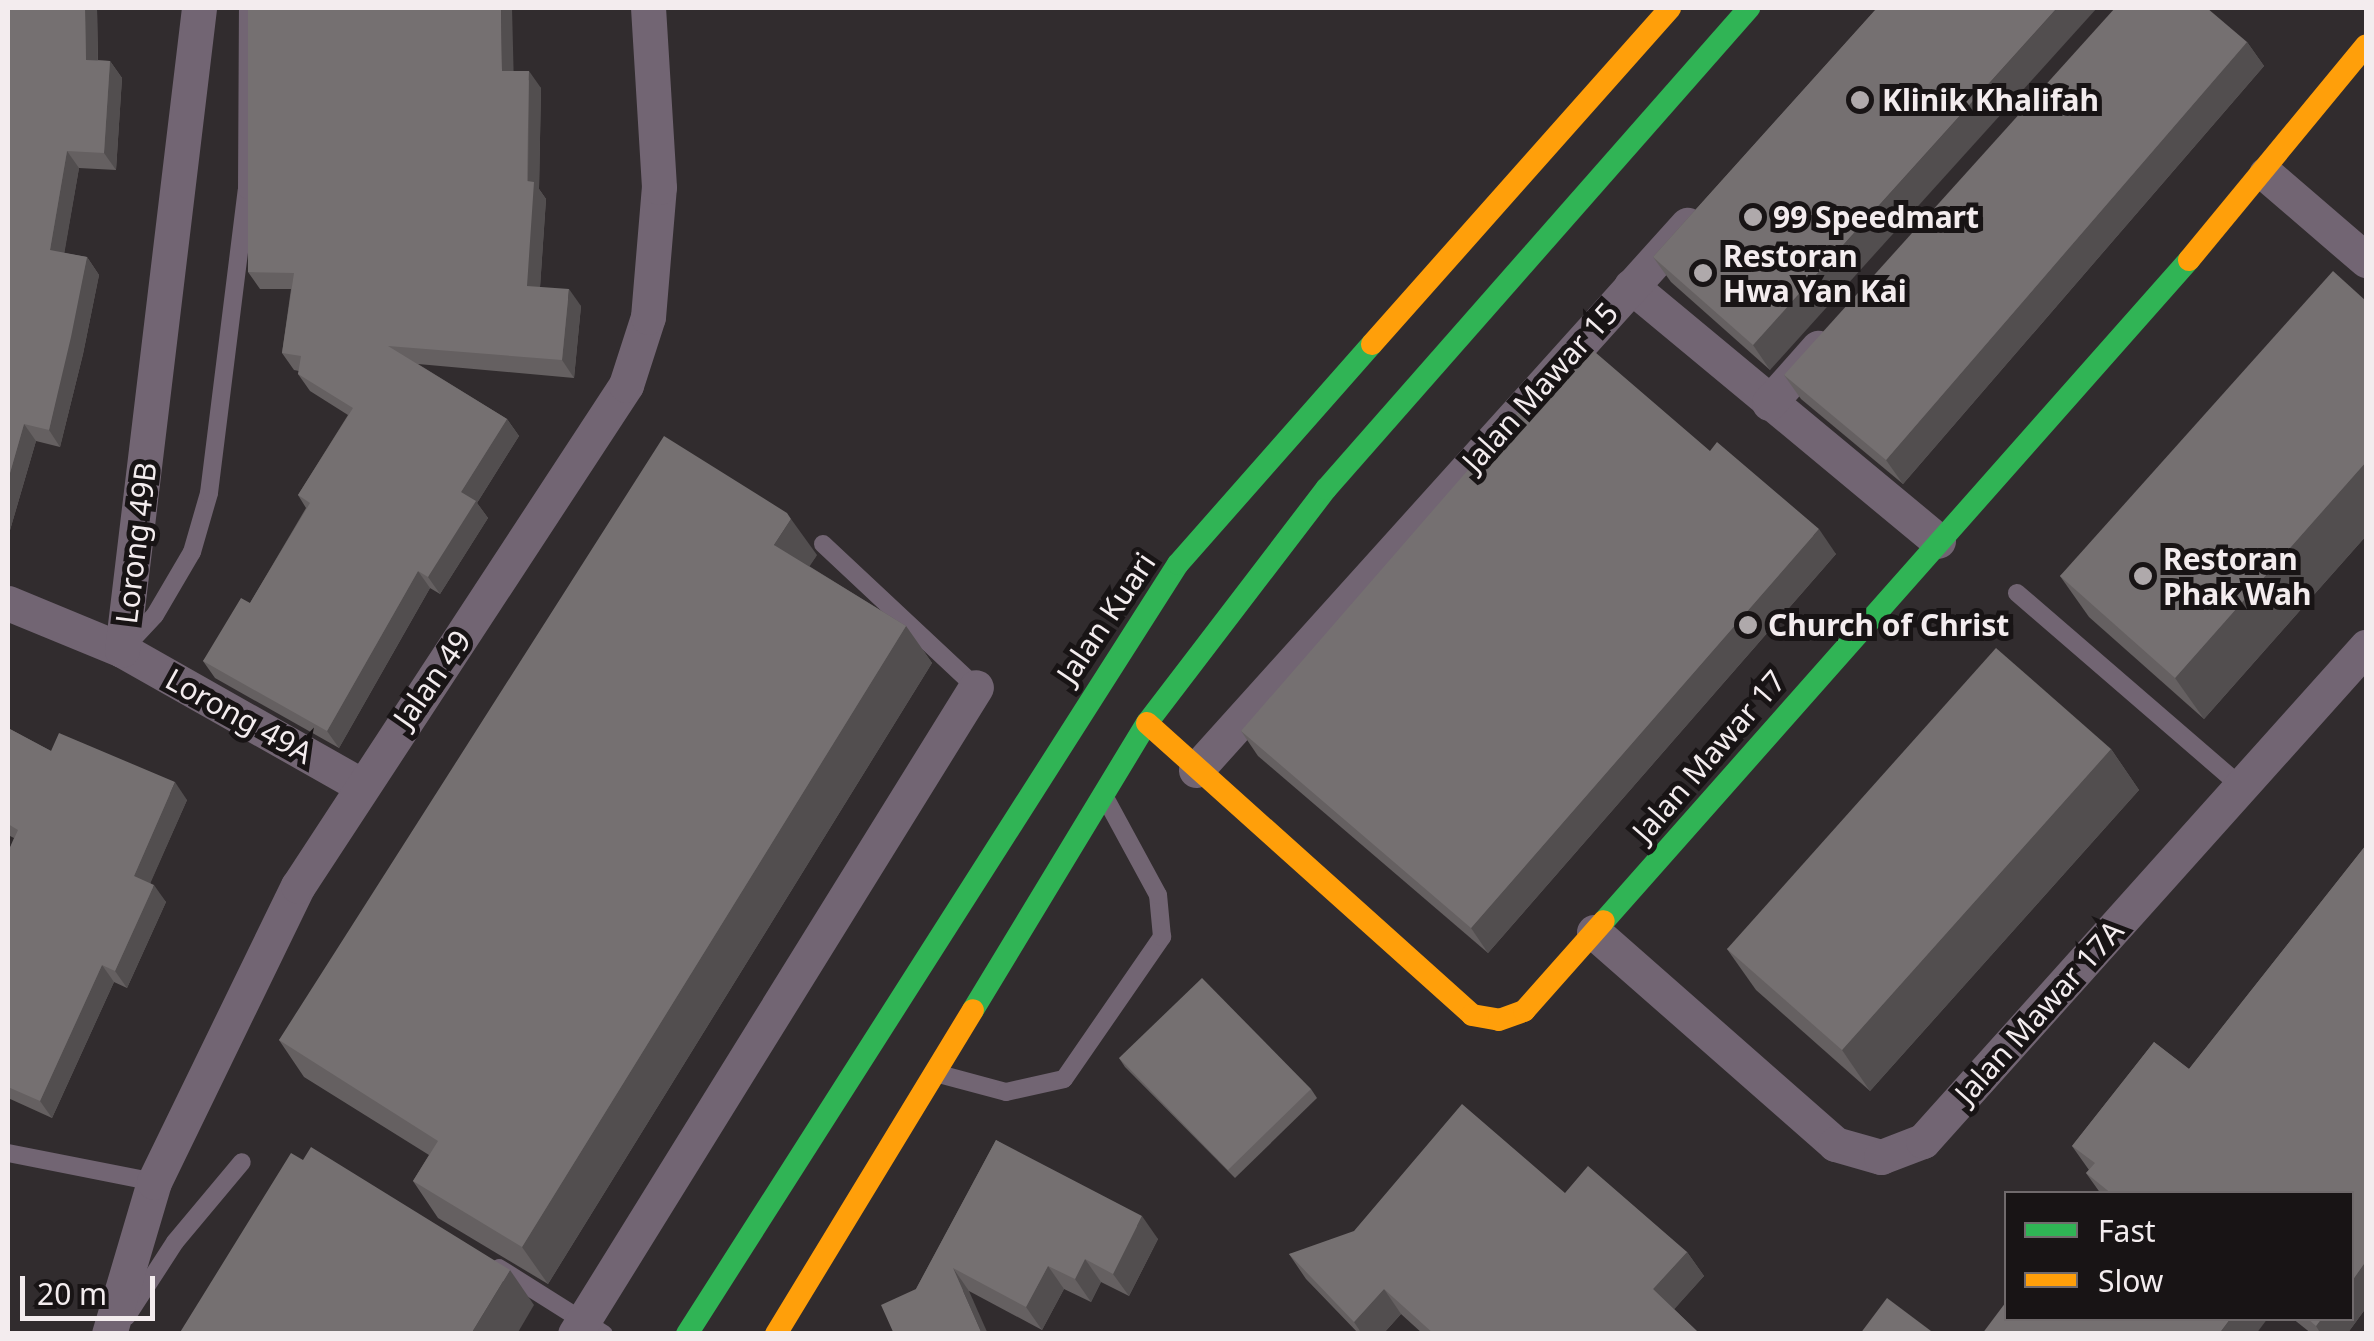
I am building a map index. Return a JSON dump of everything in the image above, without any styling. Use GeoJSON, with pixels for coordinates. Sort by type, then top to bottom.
{"type":"FeatureCollection","features":[{"type":"Feature","properties":{"kind":"street","name":"Lorong 49B"},"geometry":{"type":"LineString","coordinates":[[122,650],[200,8]]}},
{"type":"Feature","properties":{"kind":"street","name":"Jalan 49"},"geometry":{"type":"LineString","coordinates":[[112,1334],[154,1182],[298,886],[359,784],[501,581],[626,385],[648,317],[659,187],[648,8]]}},
{"type":"Feature","properties":{"kind":"street","name":"Jalan Kuari"},"geometry":{"type":"LineString","coordinates":[[687,1334],[1178,564],[1670,8]]}},
{"type":"Feature","properties":{"kind":"street"},"geometry":{"type":"LineString","coordinates":[[776,1334],[939,1074],[1147,723],[1326,489],[1750,8]]}},
{"type":"Feature","properties":{"kind":"street","name":"Jalan Mawar 17"},"geometry":{"type":"LineString","coordinates":[[1147,723],[1472,1014],[1499,1020],[1524,1011],[2266,174],[2366,45]]}},
{"type":"Feature","properties":{"kind":"street"},"geometry":{"type":"LineString","coordinates":[[2266,174],[2366,260]]}},
{"type":"Feature","properties":{"kind":"street","name":"Jalan Mawar 15"},"geometry":{"type":"LineString","coordinates":[[1196,770],[1712,198]]}},
{"type":"Feature","properties":{"kind":"street"},"geometry":{"type":"LineString","coordinates":[[1631,286],[1938,541]]}},
{"type":"Feature","properties":{"kind":"street"},"geometry":{"type":"LineString","coordinates":[[1769,403],[1848,315]]}},
{"type":"Feature","properties":{"kind":"street","name":"Lorong 49A"},"geometry":{"type":"LineString","coordinates":[[8,603],[122,650],[359,784]]}},
{"type":"Feature","properties":{"kind":"street","name":"Jalan Mawar 17A"},"geometry":{"type":"LineString","coordinates":[[1594,932],[1670,993],[1835,1144],[1881,1157],[1923,1141],[2366,648]]}},
{"type":"Feature","properties":{"kind":"street"},"geometry":{"type":"LineString","coordinates":[[587,1329],[976,687]]}},
{"type":"Feature","properties":{"kind":"lane","name":"Lorong 49B"},"geometry":{"type":"LineString","coordinates":[[122,650],[155,615],[192,552],[209,492],[247,190],[248,8]]}},
{"type":"Feature","properties":{"kind":"lane"},"geometry":{"type":"LineString","coordinates":[[823,544],[976,687]]}},
{"type":"Feature","properties":{"kind":"lane"},"geometry":{"type":"LineString","coordinates":[[2017,594],[2242,787]]}},
{"type":"Feature","properties":{"kind":"lane"},"geometry":{"type":"LineString","coordinates":[[939,1074],[1006,1092],[1064,1079],[1162,938],[1158,895],[1105,796]]}},
{"type":"Feature","properties":{"kind":"lane"},"geometry":{"type":"LineString","coordinates":[[8,1153],[154,1182]]}},
{"type":"Feature","properties":{"kind":"lane"},"geometry":{"type":"LineString","coordinates":[[112,1334],[174,1242],[242,1162]]}},
{"type":"Feature","properties":{"kind":"lane"},"geometry":{"type":"LineString","coordinates":[[487,1260],[587,1329]]}},
{"type":"Feature","properties":{"kind":"building"},"geometry":{"type":"Polygon","coordinates":[[[8,8],[85,8],[86,60],[110,61],[104,153],[67,151],[50,250],[87,257],[49,430],[24,424],[8,480],[8,8]]]}},
{"type":"Feature","properties":{"kind":"building"},"geometry":{"type":"Polygon","coordinates":[[[248,8],[501,8],[502,71],[529,71],[527,181],[534,182],[527,286],[569,289],[562,360],[388,346],[507,419],[461,492],[476,501],[428,577],[418,571],[327,731],[203,661],[241,598],[250,603],[310,503],[298,495],[353,408],[298,374],[301,356],[282,353],[294,273],[248,272],[248,8]]]}},
{"type":"Feature","properties":{"kind":"building"},"geometry":{"type":"Polygon","coordinates":[[[1877,8],[2057,8],[1753,345],[1653,257],[1877,8]]]}},
{"type":"Feature","properties":{"kind":"building"},"geometry":{"type":"Polygon","coordinates":[[[2115,8],[2207,8],[2247,42],[1886,460],[1784,375],[2115,8]]]}},
{"type":"Feature","properties":{"kind":"building"},"geometry":{"type":"Polygon","coordinates":[[[2333,271],[2366,301],[2366,462],[2175,678],[2060,576],[2333,271]]]}},
{"type":"Feature","properties":{"kind":"building"},"geometry":{"type":"Polygon","coordinates":[[[1581,340],[1710,451],[1717,442],[1819,529],[1471,928],[1241,731],[1581,340]]]}},
{"type":"Feature","properties":{"kind":"building"},"geometry":{"type":"Polygon","coordinates":[[[664,436],[787,513],[791,519],[774,545],[906,626],[522,1247],[413,1181],[438,1141],[279,1040],[664,436]]]}},
{"type":"Feature","properties":{"kind":"building"},"geometry":{"type":"Polygon","coordinates":[[[1996,648],[2111,749],[1842,1050],[1727,949],[1996,648]]]}},
{"type":"Feature","properties":{"kind":"building"},"geometry":{"type":"Polygon","coordinates":[[[8,728],[51,751],[59,733],[175,782],[134,876],[154,885],[115,971],[102,965],[40,1101],[8,1087],[8,852],[18,830],[8,824],[8,728]]]}},
{"type":"Feature","properties":{"kind":"building"},"geometry":{"type":"Polygon","coordinates":[[[2366,845],[2366,1261],[2354,1278],[2354,1191],[2108,1191],[2086,1173],[2095,1163],[2072,1146],[2154,1042],[2189,1069],[2366,845]]]}},
{"type":"Feature","properties":{"kind":"building"},"geometry":{"type":"Polygon","coordinates":[[[1202,978],[1311,1089],[1228,1170],[1119,1058],[1202,978]]]}},
{"type":"Feature","properties":{"kind":"building"},"geometry":{"type":"Polygon","coordinates":[[[1462,1104],[1565,1193],[1588,1166],[1687,1252],[1653,1289],[1700,1334],[1434,1334],[1384,1289],[1354,1322],[1289,1254],[1354,1231],[1462,1104]]]}},
{"type":"Feature","properties":{"kind":"building"},"geometry":{"type":"Polygon","coordinates":[[[996,1140],[1142,1216],[1113,1274],[1085,1259],[1075,1279],[1048,1266],[1026,1307],[953,1268],[982,1334],[894,1334],[881,1305],[916,1289],[996,1140]]]}},
{"type":"Feature","properties":{"kind":"building"},"geometry":{"type":"Polygon","coordinates":[[[311,1147],[510,1270],[471,1334],[179,1334],[291,1153],[303,1160],[311,1147]]]}},
{"type":"Feature","properties":{"kind":"building"},"geometry":{"type":"Polygon","coordinates":[[[1887,1298],[1935,1334],[1860,1334],[1887,1298]]]}},
{"type":"Feature","properties":{"kind":"building"},"geometry":{"type":"Polygon","coordinates":[[[2004,1305],[2004,1321],[2229,1321],[2219,1334],[1982,1334],[2004,1305]]]}},
{"type":"Feature","properties":{"kind":"traffic: fast"},"geometry":{"type":"LineString","coordinates":[[973,1010],[1147,723],[1326,489],[1749,8]]}},
{"type":"Feature","properties":{"kind":"traffic: fast"},"geometry":{"type":"LineString","coordinates":[[1604,921],[2189,260]]}},
{"type":"Feature","properties":{"kind":"traffic: fast"},"geometry":{"type":"LineString","coordinates":[[687,1334],[1178,564],[1372,344]]}},
{"type":"Feature","properties":{"kind":"traffic: slow"},"geometry":{"type":"LineString","coordinates":[[1372,344],[1670,8]]}},
{"type":"Feature","properties":{"kind":"traffic: slow"},"geometry":{"type":"LineString","coordinates":[[2189,260],[2366,45]]}},
{"type":"Feature","properties":{"kind":"traffic: slow"},"geometry":{"type":"LineString","coordinates":[[1147,723],[1472,1015],[1499,1020],[1524,1011],[1604,921]]}},
{"type":"Feature","properties":{"kind":"traffic: slow"},"geometry":{"type":"LineString","coordinates":[[776,1334],[973,1010]]}},
{"type":"Feature","properties":{"kind":"place","name":"Klinik Khalifah"},"geometry":{"type":"Point","coordinates":[1860,100]}},
{"type":"Feature","properties":{"kind":"place","name":"99 Speedmart"},"geometry":{"type":"Point","coordinates":[1753,217]}},
{"type":"Feature","properties":{"kind":"place","name":"Restoran Hwa Yan Kai"},"geometry":{"type":"Point","coordinates":[1703,273]}},
{"type":"Feature","properties":{"kind":"place","name":"Restoran Phak Wah"},"geometry":{"type":"Point","coordinates":[2143,576]}},
{"type":"Feature","properties":{"kind":"place","name":"Church of Christ"},"geometry":{"type":"Point","coordinates":[1748,625]}}]}
